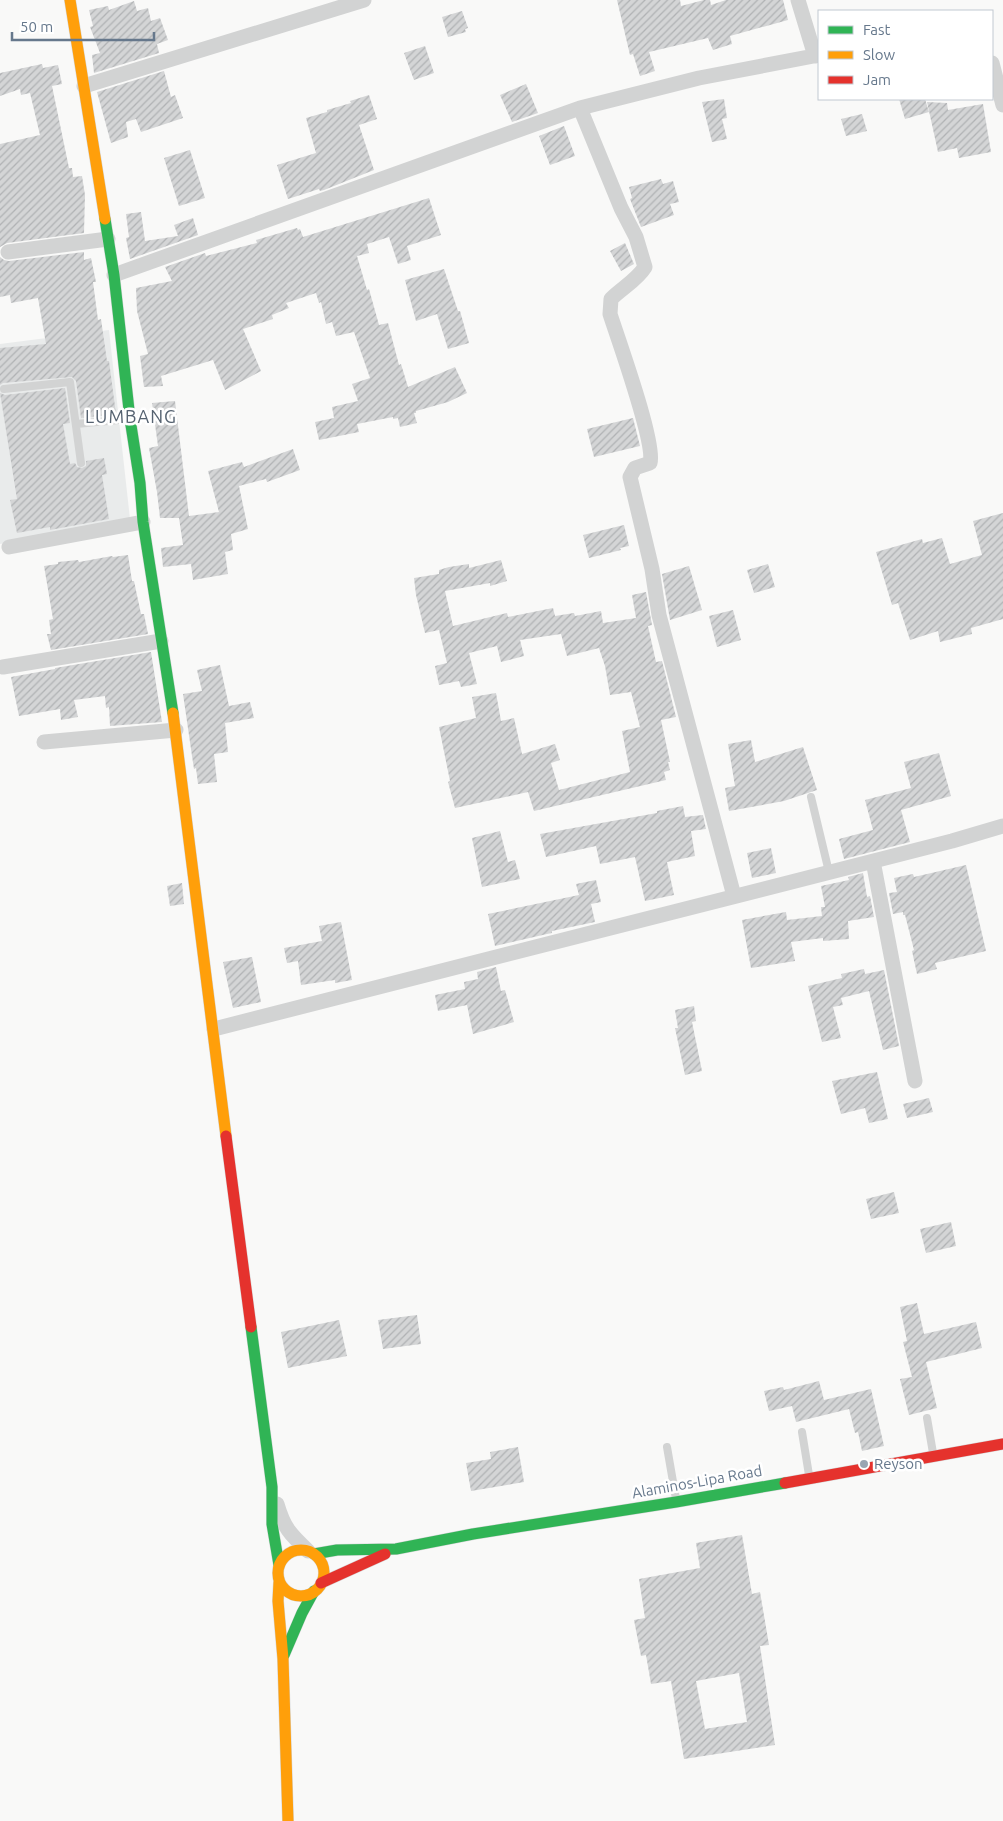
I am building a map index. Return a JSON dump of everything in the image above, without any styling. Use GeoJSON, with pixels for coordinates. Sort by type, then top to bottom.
{"type":"FeatureCollection","features":[{"type":"Feature","properties":{"kind":"street"},"geometry":{"type":"LineString","coordinates":[[70,0],[114,275],[130,419],[140,483],[143,522],[176,730],[202,949],[214,1029],[272,1487],[272,1524],[279,1565],[288,1821]]}},
{"type":"Feature","properties":{"kind":"street"},"geometry":{"type":"LineString","coordinates":[[84,86],[364,0]]}},
{"type":"Feature","properties":{"kind":"street"},"geometry":{"type":"LineString","coordinates":[[114,275],[580,108],[699,78],[817,56],[798,0]]}},
{"type":"Feature","properties":{"kind":"street"},"geometry":{"type":"LineString","coordinates":[[993,67],[1003,105]]}},
{"type":"Feature","properties":{"kind":"street"},"geometry":{"type":"LineString","coordinates":[[580,108],[621,208],[636,237],[646,267],[639,276],[622,288],[611,299],[610,314],[647,432],[652,458],[650,463],[635,468],[630,478],[652,569],[660,615],[734,896]]}},
{"type":"Feature","properties":{"kind":"street"},"geometry":{"type":"LineString","coordinates":[[8,252],[108,239]]}},
{"type":"Feature","properties":{"kind":"street"},"geometry":{"type":"LineString","coordinates":[[8,547],[143,522]]}},
{"type":"Feature","properties":{"kind":"street"},"geometry":{"type":"LineString","coordinates":[[3,667],[161,641]]}},
{"type":"Feature","properties":{"kind":"street"},"geometry":{"type":"LineString","coordinates":[[44,742],[176,730]]}},
{"type":"Feature","properties":{"kind":"street"},"geometry":{"type":"LineString","coordinates":[[214,1029],[952,841],[1003,826]]}},
{"type":"Feature","properties":{"kind":"street"},"geometry":{"type":"LineString","coordinates":[[873,861],[915,1081]]}},
{"type":"Feature","properties":{"kind":"street","name":"Alaminos-Lipa Road"},"geometry":{"type":"LineString","coordinates":[[311,1553],[337,1550],[396,1549],[473,1534],[676,1502],[1003,1444]]}},
{"type":"Feature","properties":{"kind":"street"},"geometry":{"type":"LineString","coordinates":[[272,1487],[282,1522],[321,1562],[324,1573],[292,1632],[283,1659]]}},
{"type":"Feature","properties":{"kind":"street","name":"Alaminos-Lipa Road"},"geometry":{"type":"LineString","coordinates":[[318,1587],[396,1549]]}},
{"type":"Feature","properties":{"kind":"street"},"geometry":{"type":"LineString","coordinates":[[279,1565],[286,1555],[296,1550],[311,1553]]}},
{"type":"Feature","properties":{"kind":"street"},"geometry":{"type":"LineString","coordinates":[[279,1582],[285,1590],[294,1595],[305,1595],[318,1587]]}},
{"type":"Feature","properties":{"kind":"lane"},"geometry":{"type":"LineString","coordinates":[[4,389],[69,381],[71,383],[81,462]]}},
{"type":"Feature","properties":{"kind":"lane"},"geometry":{"type":"LineString","coordinates":[[76,424],[130,419]]}},
{"type":"Feature","properties":{"kind":"lane"},"geometry":{"type":"LineString","coordinates":[[811,797],[830,872]]}},
{"type":"Feature","properties":{"kind":"lane"},"geometry":{"type":"LineString","coordinates":[[926,1418],[933,1457]]}},
{"type":"Feature","properties":{"kind":"lane"},"geometry":{"type":"LineString","coordinates":[[802,1432],[809,1478]]}},
{"type":"Feature","properties":{"kind":"lane"},"geometry":{"type":"LineString","coordinates":[[667,1447],[676,1502]]}},
{"type":"Feature","properties":{"kind":"shaded area"},"geometry":{"type":"Polygon","coordinates":[[[109,330],[130,519],[0,544],[0,344],[109,330]]]}},
{"type":"Feature","properties":{"kind":"building"},"geometry":{"type":"Polygon","coordinates":[[[617,0],[680,0],[681,6],[704,0],[710,0],[711,5],[726,0],[783,0],[788,20],[730,36],[732,44],[713,50],[708,38],[649,52],[655,71],[640,76],[633,54],[630,55],[617,0]]]}},
{"type":"Feature","properties":{"kind":"building"},"geometry":{"type":"Polygon","coordinates":[[[134,1],[137,11],[148,8],[151,21],[160,18],[168,40],[157,44],[159,53],[94,73],[92,55],[100,53],[90,27],[93,26],[89,10],[108,6],[109,10],[134,1]]]}},
{"type":"Feature","properties":{"kind":"building"},"geometry":{"type":"Polygon","coordinates":[[[462,11],[468,28],[465,29],[466,32],[448,37],[442,17],[462,11]]]}},
{"type":"Feature","properties":{"kind":"building"},"geometry":{"type":"Polygon","coordinates":[[[425,46],[434,73],[414,80],[404,53],[425,46]]]}},
{"type":"Feature","properties":{"kind":"building"},"geometry":{"type":"Polygon","coordinates":[[[42,64],[43,68],[58,65],[62,84],[52,86],[69,168],[72,168],[73,177],[82,176],[85,195],[84,233],[7,243],[0,247],[0,144],[40,135],[30,93],[21,95],[20,89],[0,96],[0,73],[42,64]]]}},
{"type":"Feature","properties":{"kind":"building"},"geometry":{"type":"Polygon","coordinates":[[[164,71],[171,97],[175,95],[183,118],[141,132],[136,119],[126,122],[128,137],[111,143],[97,92],[164,71]]]}},
{"type":"Feature","properties":{"kind":"building"},"geometry":{"type":"Polygon","coordinates":[[[526,84],[538,113],[512,122],[500,95],[526,84]]]}},
{"type":"Feature","properties":{"kind":"building"},"geometry":{"type":"Polygon","coordinates":[[[369,95],[377,119],[359,125],[374,170],[324,190],[320,191],[319,189],[288,199],[277,165],[316,153],[306,118],[327,112],[327,110],[369,95]]]}},
{"type":"Feature","properties":{"kind":"building"},"geometry":{"type":"Polygon","coordinates":[[[724,99],[727,118],[722,119],[727,139],[712,142],[702,102],[724,99]]]}},
{"type":"Feature","properties":{"kind":"building"},"geometry":{"type":"Polygon","coordinates":[[[899,100],[925,100],[929,112],[905,119],[899,100]]]}},
{"type":"Feature","properties":{"kind":"building"},"geometry":{"type":"Polygon","coordinates":[[[927,102],[947,103],[948,110],[983,104],[991,152],[959,158],[957,148],[938,152],[927,102]]]}},
{"type":"Feature","properties":{"kind":"building"},"geometry":{"type":"Polygon","coordinates":[[[862,114],[867,131],[846,136],[841,119],[862,114]]]}},
{"type":"Feature","properties":{"kind":"building"},"geometry":{"type":"Polygon","coordinates":[[[564,126],[575,156],[550,165],[539,136],[564,126]]]}},
{"type":"Feature","properties":{"kind":"building"},"geometry":{"type":"Polygon","coordinates":[[[190,150],[205,198],[179,206],[164,158],[190,150]]]}},
{"type":"Feature","properties":{"kind":"building"},"geometry":{"type":"Polygon","coordinates":[[[661,179],[663,184],[673,181],[679,202],[670,204],[674,215],[641,227],[630,199],[632,198],[629,187],[661,179]]]}},
{"type":"Feature","properties":{"kind":"building"},"geometry":{"type":"Polygon","coordinates":[[[429,198],[441,235],[407,246],[411,260],[398,264],[389,237],[367,244],[369,253],[357,256],[379,325],[388,323],[399,365],[401,364],[408,387],[455,367],[467,393],[448,402],[416,411],[414,413],[417,423],[400,427],[398,418],[393,419],[393,417],[357,424],[359,432],[319,440],[315,422],[334,418],[332,407],[358,401],[352,384],[370,378],[354,332],[336,336],[332,322],[326,324],[321,302],[319,303],[316,293],[286,303],[289,308],[272,315],[273,319],[243,329],[261,371],[225,390],[213,360],[161,376],[163,386],[144,387],[140,356],[148,354],[137,311],[136,288],[172,281],[165,267],[205,253],[206,256],[257,243],[256,240],[297,228],[298,230],[300,229],[303,237],[429,198]]]}},
{"type":"Feature","properties":{"kind":"building"},"geometry":{"type":"Polygon","coordinates":[[[141,212],[145,241],[178,236],[174,225],[193,218],[198,235],[130,259],[126,238],[129,237],[126,214],[141,212]]]}},
{"type":"Feature","properties":{"kind":"building"},"geometry":{"type":"Polygon","coordinates":[[[625,243],[634,264],[621,271],[610,251],[625,243]]]}},
{"type":"Feature","properties":{"kind":"building"},"geometry":{"type":"Polygon","coordinates":[[[84,252],[84,260],[91,258],[96,282],[93,282],[98,320],[101,319],[116,414],[81,418],[76,381],[72,377],[3,383],[0,385],[0,348],[46,344],[38,298],[11,303],[10,295],[0,297],[0,257],[9,261],[84,252]]]}},
{"type":"Feature","properties":{"kind":"building"},"geometry":{"type":"Polygon","coordinates":[[[444,269],[458,311],[460,311],[469,343],[448,349],[437,314],[416,321],[405,280],[444,269]]]}},
{"type":"Feature","properties":{"kind":"building"},"geometry":{"type":"Polygon","coordinates":[[[65,388],[70,423],[63,424],[70,464],[75,463],[77,467],[82,468],[86,466],[86,461],[104,458],[107,474],[102,475],[109,519],[50,530],[50,527],[17,533],[10,500],[17,499],[0,393],[5,395],[65,388]]]}},
{"type":"Feature","properties":{"kind":"building"},"geometry":{"type":"Polygon","coordinates":[[[175,401],[189,516],[219,512],[208,471],[242,462],[244,467],[293,449],[300,470],[267,482],[266,479],[239,486],[248,529],[231,534],[233,550],[225,552],[228,574],[193,580],[191,564],[163,567],[161,548],[183,545],[179,518],[160,518],[149,448],[158,446],[152,403],[175,401]]]}},
{"type":"Feature","properties":{"kind":"building"},"geometry":{"type":"Polygon","coordinates":[[[633,418],[640,446],[594,457],[587,429],[633,418]]]}},
{"type":"Feature","properties":{"kind":"building"},"geometry":{"type":"Polygon","coordinates":[[[1003,513],[1003,619],[971,628],[972,634],[940,642],[938,631],[910,640],[898,603],[892,605],[876,552],[922,539],[923,543],[942,538],[950,564],[982,555],[973,521],[1003,513]]]}},
{"type":"Feature","properties":{"kind":"building"},"geometry":{"type":"Polygon","coordinates":[[[624,525],[629,546],[620,548],[621,550],[589,558],[583,535],[624,525]]]}},
{"type":"Feature","properties":{"kind":"building"},"geometry":{"type":"Polygon","coordinates":[[[128,555],[132,581],[134,581],[141,614],[144,614],[148,634],[51,650],[47,634],[51,634],[49,620],[53,619],[44,566],[58,564],[58,562],[78,560],[79,562],[128,555]]]}},
{"type":"Feature","properties":{"kind":"building"},"geometry":{"type":"Polygon","coordinates":[[[501,560],[507,581],[490,586],[490,583],[445,591],[453,626],[507,613],[508,617],[553,608],[555,616],[574,613],[575,616],[601,611],[603,623],[636,618],[632,595],[646,592],[652,625],[648,626],[656,662],[662,661],[676,717],[661,720],[670,762],[668,762],[670,770],[664,772],[666,780],[534,811],[528,792],[455,808],[448,782],[450,781],[439,727],[476,718],[472,697],[496,693],[501,721],[514,718],[522,754],[555,744],[560,760],[551,763],[559,790],[630,772],[622,731],[640,727],[631,692],[610,695],[605,666],[599,648],[567,656],[561,634],[520,640],[524,656],[501,662],[497,646],[469,653],[477,684],[461,687],[459,681],[439,685],[435,666],[447,663],[439,630],[425,633],[414,578],[439,574],[439,570],[449,567],[469,564],[469,568],[501,560]]]}},
{"type":"Feature","properties":{"kind":"building"},"geometry":{"type":"Polygon","coordinates":[[[768,564],[775,587],[754,593],[747,570],[768,564]]]}},
{"type":"Feature","properties":{"kind":"building"},"geometry":{"type":"Polygon","coordinates":[[[689,566],[702,610],[670,620],[662,574],[689,566]]]}},
{"type":"Feature","properties":{"kind":"building"},"geometry":{"type":"Polygon","coordinates":[[[733,610],[741,640],[717,647],[709,616],[733,610]]]}},
{"type":"Feature","properties":{"kind":"building"},"geometry":{"type":"Polygon","coordinates":[[[151,652],[162,722],[110,726],[109,707],[106,708],[105,696],[74,700],[78,717],[61,720],[60,709],[19,716],[11,677],[151,652]]]}},
{"type":"Feature","properties":{"kind":"building"},"geometry":{"type":"Polygon","coordinates":[[[220,665],[229,706],[250,702],[254,718],[225,723],[228,752],[214,754],[217,782],[198,784],[183,694],[202,691],[197,670],[220,665]]]}},
{"type":"Feature","properties":{"kind":"building"},"geometry":{"type":"Polygon","coordinates":[[[751,740],[755,762],[803,747],[817,790],[784,801],[729,811],[725,788],[735,786],[728,744],[751,740]]]}},
{"type":"Feature","properties":{"kind":"building"},"geometry":{"type":"Polygon","coordinates":[[[939,753],[951,796],[901,810],[910,842],[844,859],[839,839],[873,830],[865,800],[911,788],[904,762],[939,753]]]}},
{"type":"Feature","properties":{"kind":"building"},"geometry":{"type":"Polygon","coordinates":[[[683,806],[685,817],[703,815],[706,829],[691,831],[695,856],[667,862],[674,895],[645,901],[635,857],[600,864],[596,846],[546,857],[540,834],[657,813],[657,811],[683,806]]]}},
{"type":"Feature","properties":{"kind":"building"},"geometry":{"type":"Polygon","coordinates":[[[500,831],[508,862],[515,860],[520,879],[482,887],[472,838],[500,831]]]}},
{"type":"Feature","properties":{"kind":"building"},"geometry":{"type":"Polygon","coordinates":[[[771,848],[776,873],[752,878],[747,853],[771,848]]]}},
{"type":"Feature","properties":{"kind":"building"},"geometry":{"type":"Polygon","coordinates":[[[966,865],[986,951],[935,963],[937,969],[917,974],[912,951],[914,950],[905,915],[903,915],[903,912],[893,914],[889,893],[897,892],[894,878],[913,874],[914,877],[966,865]]]}},
{"type":"Feature","properties":{"kind":"building"},"geometry":{"type":"Polygon","coordinates":[[[863,873],[867,897],[870,896],[874,917],[848,921],[849,939],[823,941],[823,938],[791,942],[795,961],[751,968],[742,920],[786,912],[787,920],[822,916],[821,907],[825,907],[821,886],[849,880],[848,877],[863,873]]]}},
{"type":"Feature","properties":{"kind":"building"},"geometry":{"type":"Polygon","coordinates":[[[596,880],[601,902],[591,904],[595,922],[495,946],[488,914],[579,895],[576,884],[596,880]]]}},
{"type":"Feature","properties":{"kind":"building"},"geometry":{"type":"Polygon","coordinates":[[[182,883],[184,904],[170,906],[167,886],[182,883]]]}},
{"type":"Feature","properties":{"kind":"building"},"geometry":{"type":"Polygon","coordinates":[[[341,922],[352,980],[335,983],[335,980],[301,985],[298,961],[287,963],[284,948],[322,941],[319,926],[341,922]]]}},
{"type":"Feature","properties":{"kind":"building"},"geometry":{"type":"Polygon","coordinates":[[[252,957],[261,1002],[233,1008],[223,962],[252,957]]]}},
{"type":"Feature","properties":{"kind":"building"},"geometry":{"type":"Polygon","coordinates":[[[496,967],[501,991],[505,990],[514,1022],[473,1034],[467,1005],[438,1011],[435,995],[465,989],[464,982],[478,979],[477,972],[496,967]]]}},
{"type":"Feature","properties":{"kind":"building"},"geometry":{"type":"Polygon","coordinates":[[[864,969],[865,974],[884,970],[899,1046],[883,1050],[869,991],[841,998],[843,1005],[833,1007],[841,1038],[822,1042],[808,986],[842,978],[841,974],[864,969]]]}},
{"type":"Feature","properties":{"kind":"building"},"geometry":{"type":"Polygon","coordinates":[[[694,1006],[696,1021],[692,1022],[702,1071],[685,1075],[675,1028],[678,1028],[675,1010],[694,1006]]]}},
{"type":"Feature","properties":{"kind":"building"},"geometry":{"type":"Polygon","coordinates":[[[877,1072],[888,1119],[869,1123],[865,1108],[841,1114],[832,1081],[877,1072]]]}},
{"type":"Feature","properties":{"kind":"building"},"geometry":{"type":"Polygon","coordinates":[[[929,1098],[933,1112],[907,1118],[903,1104],[929,1098]]]}},
{"type":"Feature","properties":{"kind":"building"},"geometry":{"type":"Polygon","coordinates":[[[894,1192],[899,1213],[871,1219],[866,1199],[894,1192]]]}},
{"type":"Feature","properties":{"kind":"building"},"geometry":{"type":"Polygon","coordinates":[[[951,1222],[956,1246],[926,1253],[920,1229],[951,1222]]]}},
{"type":"Feature","properties":{"kind":"building"},"geometry":{"type":"Polygon","coordinates":[[[917,1303],[924,1334],[976,1322],[982,1348],[926,1362],[937,1408],[909,1415],[900,1379],[912,1377],[903,1342],[907,1341],[900,1307],[917,1303]]]}},
{"type":"Feature","properties":{"kind":"building"},"geometry":{"type":"Polygon","coordinates":[[[417,1315],[421,1344],[383,1349],[378,1320],[417,1315]]]}},
{"type":"Feature","properties":{"kind":"building"},"geometry":{"type":"Polygon","coordinates":[[[339,1320],[347,1356],[288,1368],[281,1332],[339,1320]]]}},
{"type":"Feature","properties":{"kind":"building"},"geometry":{"type":"Polygon","coordinates":[[[819,1381],[824,1400],[871,1389],[884,1446],[862,1451],[858,1432],[855,1433],[849,1409],[796,1422],[792,1406],[769,1411],[764,1391],[783,1387],[784,1390],[819,1381]]]}},
{"type":"Feature","properties":{"kind":"building"},"geometry":{"type":"Polygon","coordinates":[[[518,1447],[524,1482],[471,1491],[466,1463],[491,1459],[490,1452],[518,1447]]]}},
{"type":"Feature","properties":{"kind":"building"},"geometry":{"type":"Polygon","coordinates":[[[742,1535],[752,1594],[760,1592],[769,1645],[760,1646],[775,1745],[684,1759],[671,1681],[651,1684],[646,1655],[641,1656],[634,1620],[645,1618],[639,1579],[700,1568],[696,1543],[742,1535]],[[739,1673],[696,1681],[705,1729],[747,1722],[739,1673]]]}},
{"type":"Feature","properties":{"kind":"traffic: fast"},"geometry":{"type":"LineString","coordinates":[[105,219],[114,275],[130,419],[140,483],[143,522],[173,713]]}},
{"type":"Feature","properties":{"kind":"traffic: fast"},"geometry":{"type":"LineString","coordinates":[[251,1327],[272,1487],[272,1524],[279,1565]]}},
{"type":"Feature","properties":{"kind":"traffic: fast"},"geometry":{"type":"LineString","coordinates":[[314,1554],[337,1550],[396,1549],[473,1534],[785,1483]]}},
{"type":"Feature","properties":{"kind":"traffic: fast"},"geometry":{"type":"LineString","coordinates":[[284,1655],[302,1613],[314,1591]]}},
{"type":"Feature","properties":{"kind":"traffic: slow"},"geometry":{"type":"LineString","coordinates":[[70,0],[105,219]]}},
{"type":"Feature","properties":{"kind":"traffic: slow"},"geometry":{"type":"LineString","coordinates":[[173,713],[226,1136]]}},
{"type":"Feature","properties":{"kind":"traffic: slow"},"geometry":{"type":"LineString","coordinates":[[301,1550],[314,1554],[320,1560],[324,1573],[320,1586],[314,1592],[301,1596],[288,1592],[282,1586],[278,1573],[282,1560],[288,1554],[301,1550]]}},
{"type":"Feature","properties":{"kind":"traffic: slow"},"geometry":{"type":"LineString","coordinates":[[279,1582],[278,1601],[283,1659],[288,1821]]}},
{"type":"Feature","properties":{"kind":"traffic: jam"},"geometry":{"type":"LineString","coordinates":[[226,1136],[251,1327]]}},
{"type":"Feature","properties":{"kind":"traffic: jam"},"geometry":{"type":"LineString","coordinates":[[785,1483],[1003,1444]]}},
{"type":"Feature","properties":{"kind":"traffic: jam"},"geometry":{"type":"LineString","coordinates":[[321,1583],[385,1554]]}},
{"type":"Feature","properties":{"kind":"place","name":"Reyson"},"geometry":{"type":"Point","coordinates":[864,1464]}},
{"type":"Feature","properties":{"kind":"district","name":"LUMBANG"},"geometry":{"type":"Point","coordinates":[131,417]}}]}
